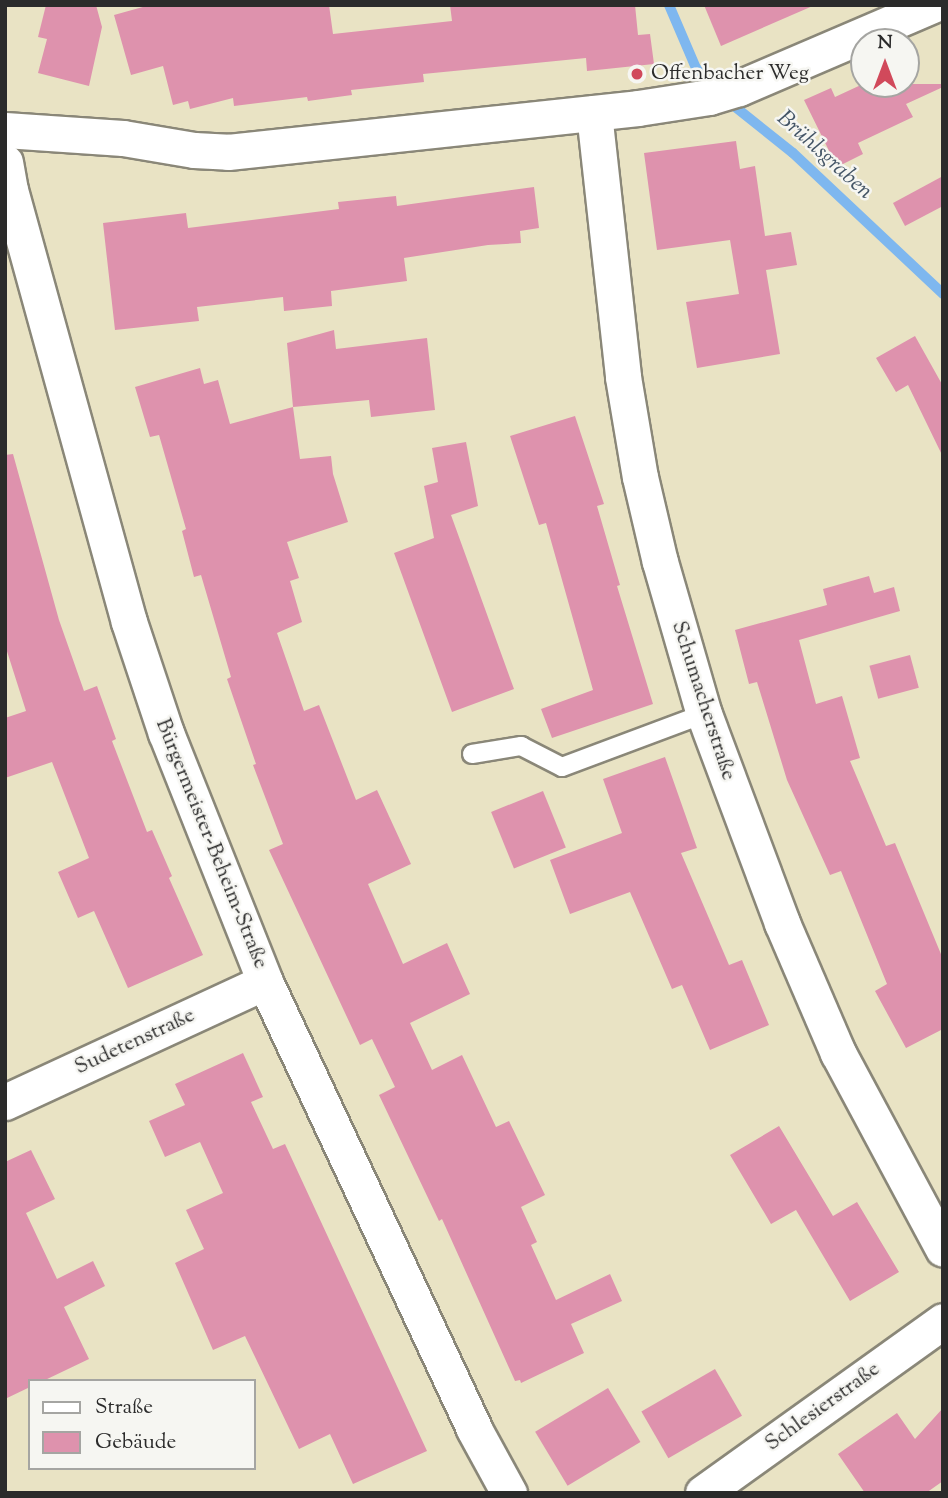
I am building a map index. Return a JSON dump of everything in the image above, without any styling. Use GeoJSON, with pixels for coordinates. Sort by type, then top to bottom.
{"type":"FeatureCollection","features":[{"type":"Feature","properties":{"kind":"street"},"geometry":{"type":"LineString","coordinates":[[5,130],[123,138],[194,150],[229,152],[667,104],[709,97],[776,75],[933,5]]}},
{"type":"Feature","properties":{"kind":"street","name":"Schumacherstraße"},"geometry":{"type":"LineString","coordinates":[[594,113],[620,352],[640,477],[660,562],[704,714],[782,923],[838,1053],[943,1249]]}},
{"type":"Feature","properties":{"kind":"street","name":"Bürgermeister-Beheim-Straße"},"geometry":{"type":"LineString","coordinates":[[5,162],[10,190],[128,622],[166,733],[265,982],[474,1429],[509,1493]]}},
{"type":"Feature","properties":{"kind":"street","name":"Sudetenstraße"},"geometry":{"type":"LineString","coordinates":[[5,1102],[265,982]]}},
{"type":"Feature","properties":{"kind":"street","name":"Schlesierstraße"},"geometry":{"type":"LineString","coordinates":[[703,1493],[943,1321]]}},
{"type":"Feature","properties":{"kind":"lane"},"geometry":{"type":"LineString","coordinates":[[472,754],[521,746],[562,767],[704,714]]}},
{"type":"Feature","properties":{"kind":"building"},"geometry":{"type":"Polygon","coordinates":[[[46,5],[96,5],[102,27],[89,86],[38,73],[47,39],[38,37],[46,5]]]}},
{"type":"Feature","properties":{"kind":"building"},"geometry":{"type":"Polygon","coordinates":[[[150,5],[329,5],[333,34],[452,21],[450,5],[635,5],[638,35],[650,34],[654,64],[587,71],[586,58],[423,74],[424,82],[351,90],[352,95],[308,101],[307,97],[234,106],[233,98],[190,109],[188,101],[173,105],[163,66],[131,75],[114,15],[150,5]]]}},
{"type":"Feature","properties":{"kind":"building"},"geometry":{"type":"Polygon","coordinates":[[[704,5],[815,5],[721,46],[704,5]]]}},
{"type":"Feature","properties":{"kind":"building"},"geometry":{"type":"Polygon","coordinates":[[[920,84],[943,84],[943,87],[920,98],[920,84]]]}},
{"type":"Feature","properties":{"kind":"building"},"geometry":{"type":"Polygon","coordinates":[[[831,88],[835,97],[850,90],[850,98],[919,98],[906,104],[913,117],[858,143],[863,154],[837,167],[804,100],[831,88]]]}},
{"type":"Feature","properties":{"kind":"building"},"geometry":{"type":"Polygon","coordinates":[[[736,141],[740,169],[755,166],[765,236],[791,232],[797,265],[766,270],[780,354],[697,368],[686,302],[739,294],[730,240],[657,250],[644,153],[736,141]]]}},
{"type":"Feature","properties":{"kind":"building"},"geometry":{"type":"Polygon","coordinates":[[[943,176],[943,206],[905,226],[893,203],[943,176]]]}},
{"type":"Feature","properties":{"kind":"building"},"geometry":{"type":"Polygon","coordinates":[[[534,187],[539,228],[520,231],[521,243],[488,245],[404,258],[407,281],[331,291],[332,306],[284,311],[283,297],[197,307],[199,321],[115,330],[103,223],[186,213],[188,228],[339,209],[338,202],[396,196],[397,206],[534,187]]]}},
{"type":"Feature","properties":{"kind":"building"},"geometry":{"type":"Polygon","coordinates":[[[334,330],[336,349],[427,338],[435,410],[371,417],[369,400],[293,407],[287,343],[334,330]]]}},
{"type":"Feature","properties":{"kind":"building"},"geometry":{"type":"Polygon","coordinates":[[[915,336],[943,386],[943,457],[908,385],[896,392],[876,358],[915,336]]]}},
{"type":"Feature","properties":{"kind":"building"},"geometry":{"type":"Polygon","coordinates":[[[200,368],[204,384],[218,380],[230,424],[293,407],[300,459],[331,456],[333,474],[348,522],[287,542],[299,578],[290,581],[302,622],[277,633],[304,711],[319,705],[356,800],[377,790],[411,864],[368,884],[403,964],[447,943],[470,994],[410,1023],[432,1070],[462,1055],[496,1127],[509,1121],[545,1195],[521,1207],[537,1242],[531,1245],[556,1300],[610,1274],[622,1301],[571,1324],[584,1353],[521,1383],[520,1380],[515,1381],[442,1219],[439,1221],[379,1095],[395,1087],[372,1039],[360,1045],[269,850],[283,844],[253,765],[256,764],[227,679],[231,677],[201,575],[194,577],[182,531],[186,529],[159,435],[150,437],[135,387],[200,368]]]}},
{"type":"Feature","properties":{"kind":"building"},"geometry":{"type":"Polygon","coordinates":[[[575,416],[604,504],[597,506],[620,585],[617,586],[653,704],[552,738],[541,709],[593,690],[546,523],[539,525],[510,436],[575,416]]]}},
{"type":"Feature","properties":{"kind":"building"},"geometry":{"type":"Polygon","coordinates":[[[466,442],[478,506],[451,515],[514,689],[452,712],[394,553],[434,538],[424,486],[438,482],[432,448],[466,442]]]}},
{"type":"Feature","properties":{"kind":"building"},"geometry":{"type":"Polygon","coordinates":[[[13,454],[59,620],[84,691],[97,686],[116,739],[112,741],[147,832],[152,830],[172,876],[169,878],[203,955],[128,988],[94,911],[78,918],[58,872],[89,858],[52,762],[5,778],[5,718],[26,711],[5,645],[5,455],[13,454]]]}},
{"type":"Feature","properties":{"kind":"building"},"geometry":{"type":"Polygon","coordinates":[[[869,576],[874,593],[894,587],[900,611],[799,640],[816,704],[842,696],[860,758],[850,761],[886,846],[895,843],[943,959],[943,1029],[906,1048],[875,991],[887,984],[841,871],[830,875],[787,780],[757,682],[749,684],[735,630],[827,605],[823,589],[869,576]]]}},
{"type":"Feature","properties":{"kind":"building"},"geometry":{"type":"Polygon","coordinates":[[[910,655],[919,688],[878,699],[869,666],[910,655]]]}},
{"type":"Feature","properties":{"kind":"building"},"geometry":{"type":"Polygon","coordinates":[[[665,757],[697,848],[681,853],[729,965],[742,960],[769,1025],[710,1050],[682,985],[672,989],[630,892],[570,914],[550,860],[622,833],[603,779],[665,757]]]}},
{"type":"Feature","properties":{"kind":"building"},"geometry":{"type":"Polygon","coordinates":[[[543,791],[566,848],[514,869],[491,812],[543,791]]]}},
{"type":"Feature","properties":{"kind":"building"},"geometry":{"type":"Polygon","coordinates":[[[243,1053],[263,1097],[251,1102],[273,1149],[285,1144],[427,1451],[353,1484],[330,1434],[299,1449],[245,1336],[213,1350],[175,1263],[204,1249],[186,1210],[223,1193],[200,1142],[165,1157],[149,1121],[185,1105],[175,1084],[243,1053]]]}},
{"type":"Feature","properties":{"kind":"building"},"geometry":{"type":"Polygon","coordinates":[[[779,1126],[833,1216],[857,1202],[899,1272],[850,1301],[796,1210],[771,1224],[730,1155],[779,1126]]]}},
{"type":"Feature","properties":{"kind":"building"},"geometry":{"type":"Polygon","coordinates":[[[31,1150],[55,1199],[26,1213],[57,1279],[93,1261],[105,1286],[64,1307],[89,1359],[47,1379],[28,1379],[28,1388],[5,1399],[5,1162],[31,1150]]]}},
{"type":"Feature","properties":{"kind":"building"},"geometry":{"type":"Polygon","coordinates":[[[715,1369],[742,1416],[668,1458],[641,1412],[715,1369]]]}},
{"type":"Feature","properties":{"kind":"building"},"geometry":{"type":"Polygon","coordinates":[[[608,1388],[640,1442],[568,1486],[535,1432],[608,1388]]]}},
{"type":"Feature","properties":{"kind":"building"},"geometry":{"type":"Polygon","coordinates":[[[943,1408],[943,1481],[926,1493],[865,1493],[838,1454],[897,1413],[915,1439],[943,1408]]]}},
{"type":"Feature","properties":{"kind":"waterway","name":"Brühlsgraben"},"geometry":{"type":"LineString","coordinates":[[669,5],[696,68],[709,86],[793,153],[943,294]]}},
{"type":"Feature","properties":{"kind":"place","name":"Offenbacher Weg"},"geometry":{"type":"Point","coordinates":[637,74]}}]}
